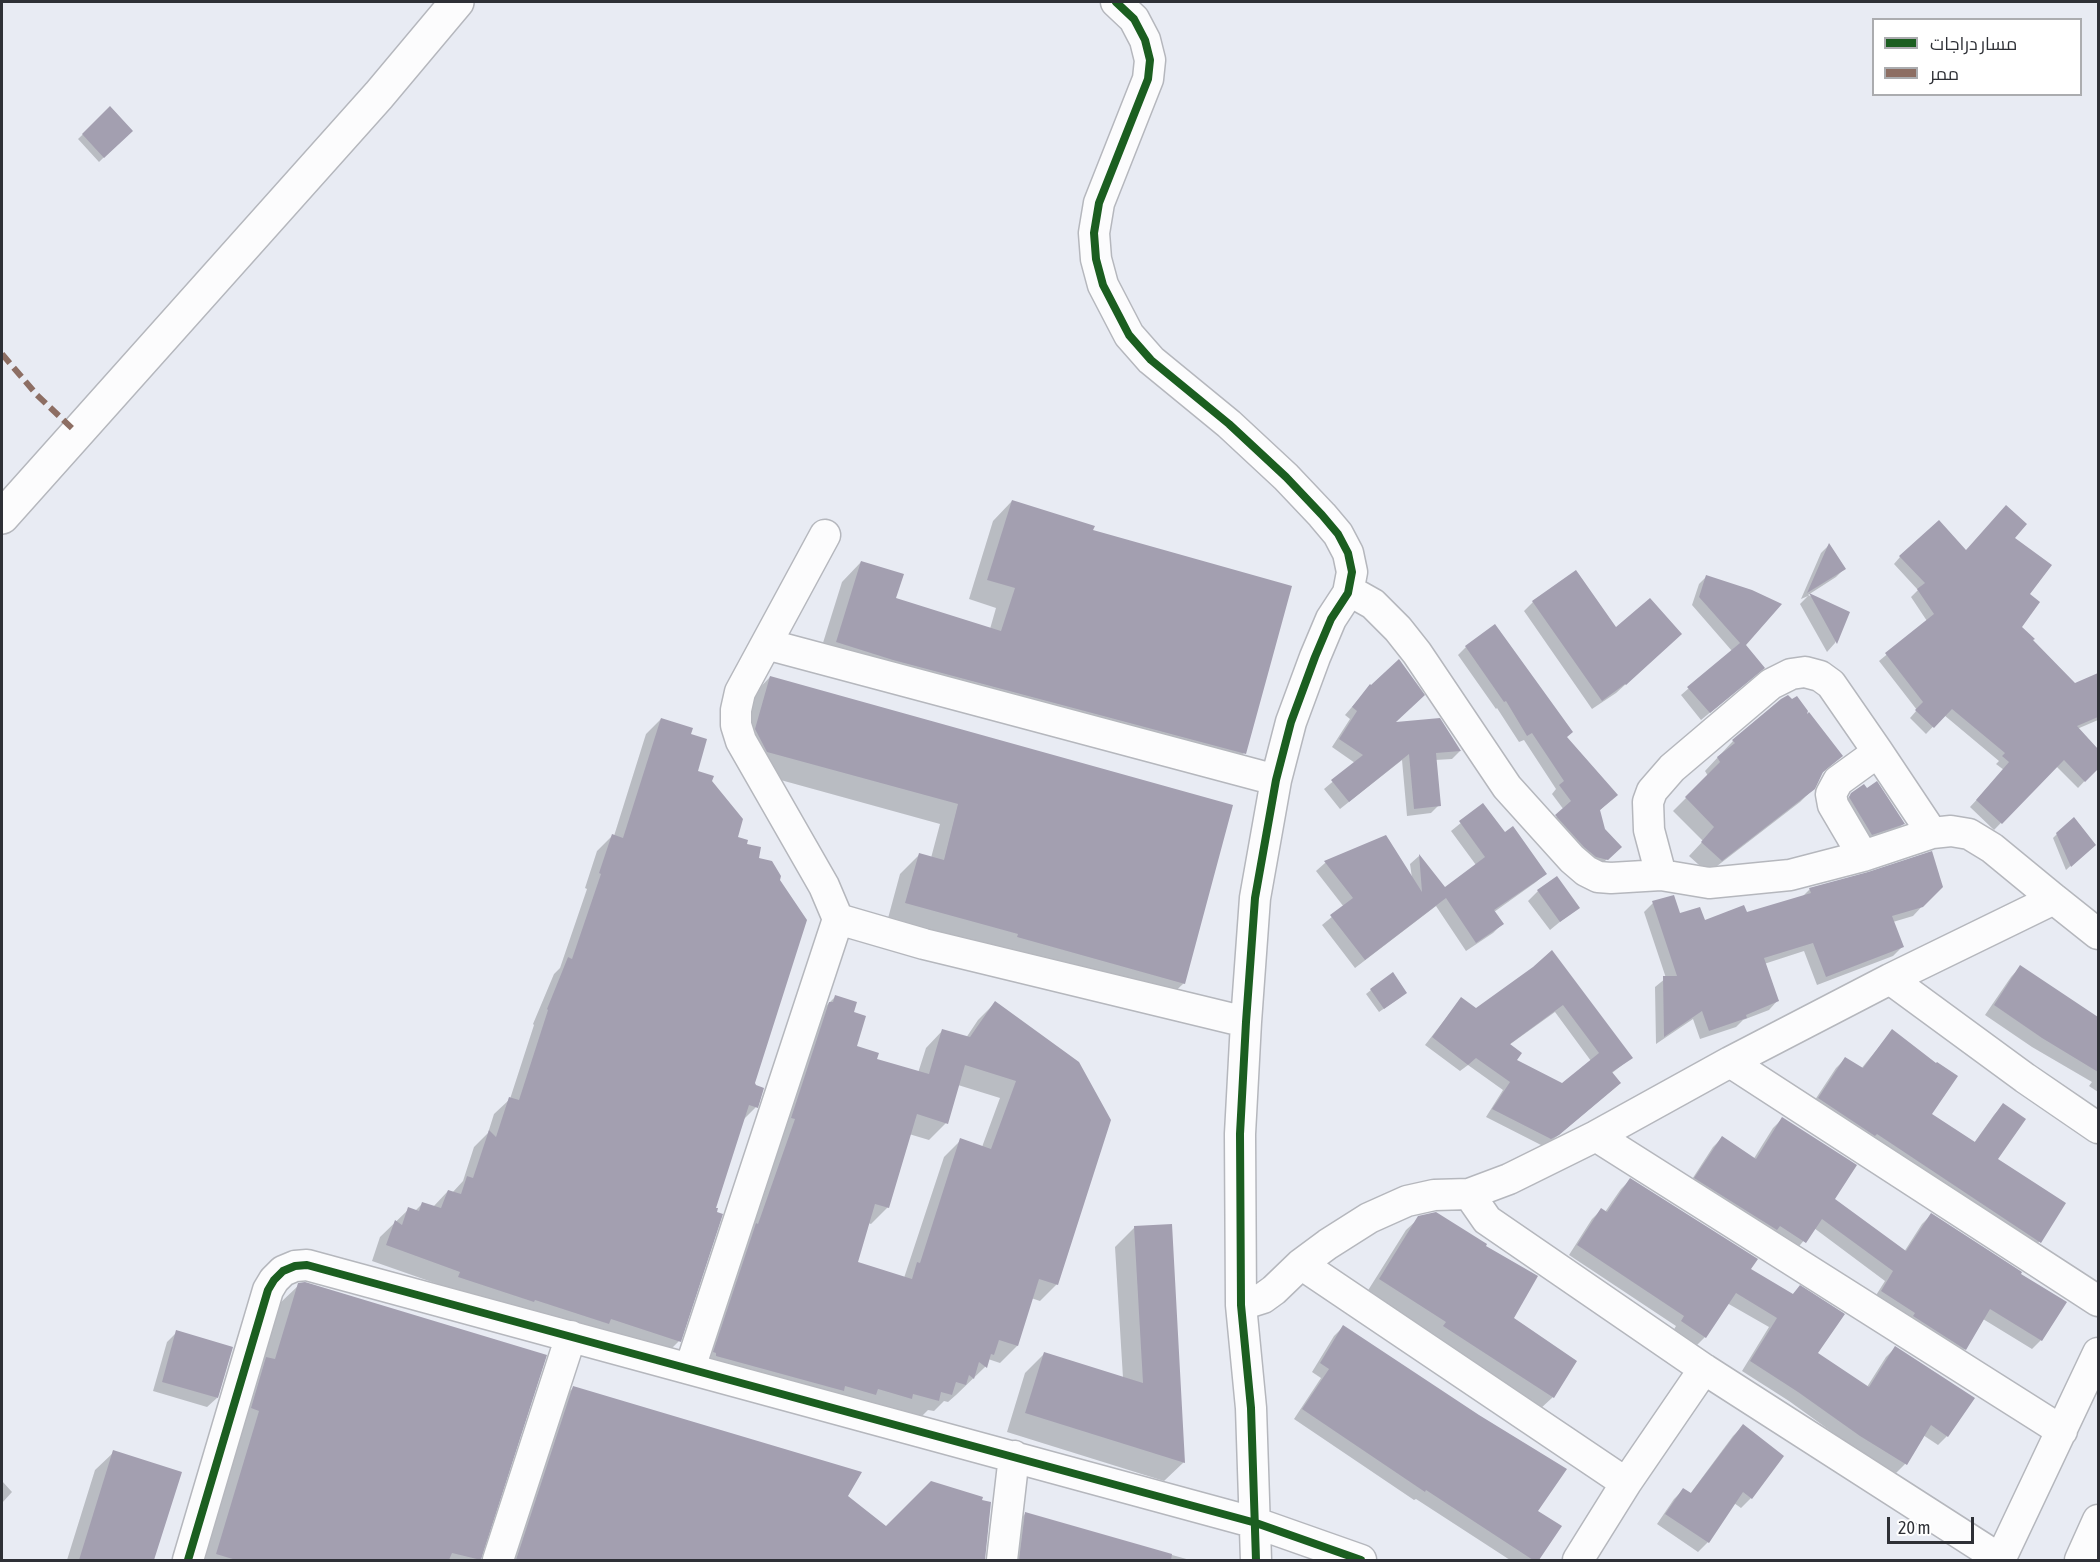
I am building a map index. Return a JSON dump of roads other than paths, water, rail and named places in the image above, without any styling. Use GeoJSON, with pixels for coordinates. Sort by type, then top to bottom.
{"type":"FeatureCollection","features":[{"type":"Feature","properties":{"kind":"main road"},"geometry":{"type":"LineString","coordinates":[[2,517],[378,95],[457,2]]}},
{"type":"Feature","properties":{"kind":"street"},"geometry":{"type":"LineString","coordinates":[[1116,2],[1134,19],[1145,40],[1150,60],[1148,79],[1099,203],[1094,233],[1095,259],[1103,285],[1129,335],[1151,360],[1229,424],[1287,477],[1338,534],[1348,554],[1352,572],[1348,593],[1332,619],[1315,657],[1291,722],[1276,780],[1255,898],[1240,1134],[1241,1305],[1251,1408],[1256,1560]]}},
{"type":"Feature","properties":{"kind":"street"},"geometry":{"type":"LineString","coordinates":[[690,1368],[838,919],[824,886],[741,741],[736,725],[736,710],[740,692],[825,535]]}},
{"type":"Feature","properties":{"kind":"street"},"geometry":{"type":"LineString","coordinates":[[1348,593],[1373,604],[1398,629],[1417,653],[1508,787],[1572,860],[1598,877],[1661,875],[1709,883],[1790,875],[1863,856],[1932,833],[1951,831],[1969,834],[1992,848],[2098,934]]}},
{"type":"Feature","properties":{"kind":"street"},"geometry":{"type":"LineString","coordinates":[[766,644],[1276,780]]}},
{"type":"Feature","properties":{"kind":"street"},"geometry":{"type":"LineString","coordinates":[[1661,875],[1649,830],[1648,802],[1652,791],[1672,768],[1771,684],[1791,674],[1805,672],[1820,676],[1831,684],[1932,833]]}},
{"type":"Feature","properties":{"kind":"street"},"geometry":{"type":"LineString","coordinates":[[1863,856],[1833,805],[1831,794],[1838,781],[1878,752]]}},
{"type":"Feature","properties":{"kind":"street"},"geometry":{"type":"LineString","coordinates":[[1241,1305],[1263,1298],[1301,1264],[1369,1218],[1407,1201],[1434,1195],[1469,1194],[1509,1179],[1596,1136],[1730,1062],[1890,979],[2054,899]]}},
{"type":"Feature","properties":{"kind":"street"},"geometry":{"type":"LineString","coordinates":[[838,919],[924,944],[1246,1022]]}},
{"type":"Feature","properties":{"kind":"street"},"geometry":{"type":"LineString","coordinates":[[1890,979],[2025,1078],[2098,1128]]}},
{"type":"Feature","properties":{"kind":"street"},"geometry":{"type":"LineString","coordinates":[[1730,1062],[2098,1301]]}},
{"type":"Feature","properties":{"kind":"street"},"geometry":{"type":"LineString","coordinates":[[1596,1136],[2062,1431]]}},
{"type":"Feature","properties":{"kind":"street"},"geometry":{"type":"LineString","coordinates":[[1469,1194],[1487,1220],[1704,1369],[2000,1560],[2098,1353]]}},
{"type":"Feature","properties":{"kind":"street"},"geometry":{"type":"LineString","coordinates":[[188,1560],[268,1290],[283,1272],[295,1266],[307,1264],[1256,1523],[1361,1560]]}},
{"type":"Feature","properties":{"kind":"street"},"geometry":{"type":"LineString","coordinates":[[1301,1264],[1626,1484]]}},
{"type":"Feature","properties":{"kind":"street"},"geometry":{"type":"LineString","coordinates":[[498,1560],[572,1336]]}},
{"type":"Feature","properties":{"kind":"street"},"geometry":{"type":"LineString","coordinates":[[1578,1560],[1704,1369]]}},
{"type":"Feature","properties":{"kind":"street"},"geometry":{"type":"LineString","coordinates":[[1002,1560],[1014,1456]]}},
{"type":"Feature","properties":{"kind":"street"},"geometry":{"type":"LineString","coordinates":[[2080,1560],[2098,1520]]}}]}
